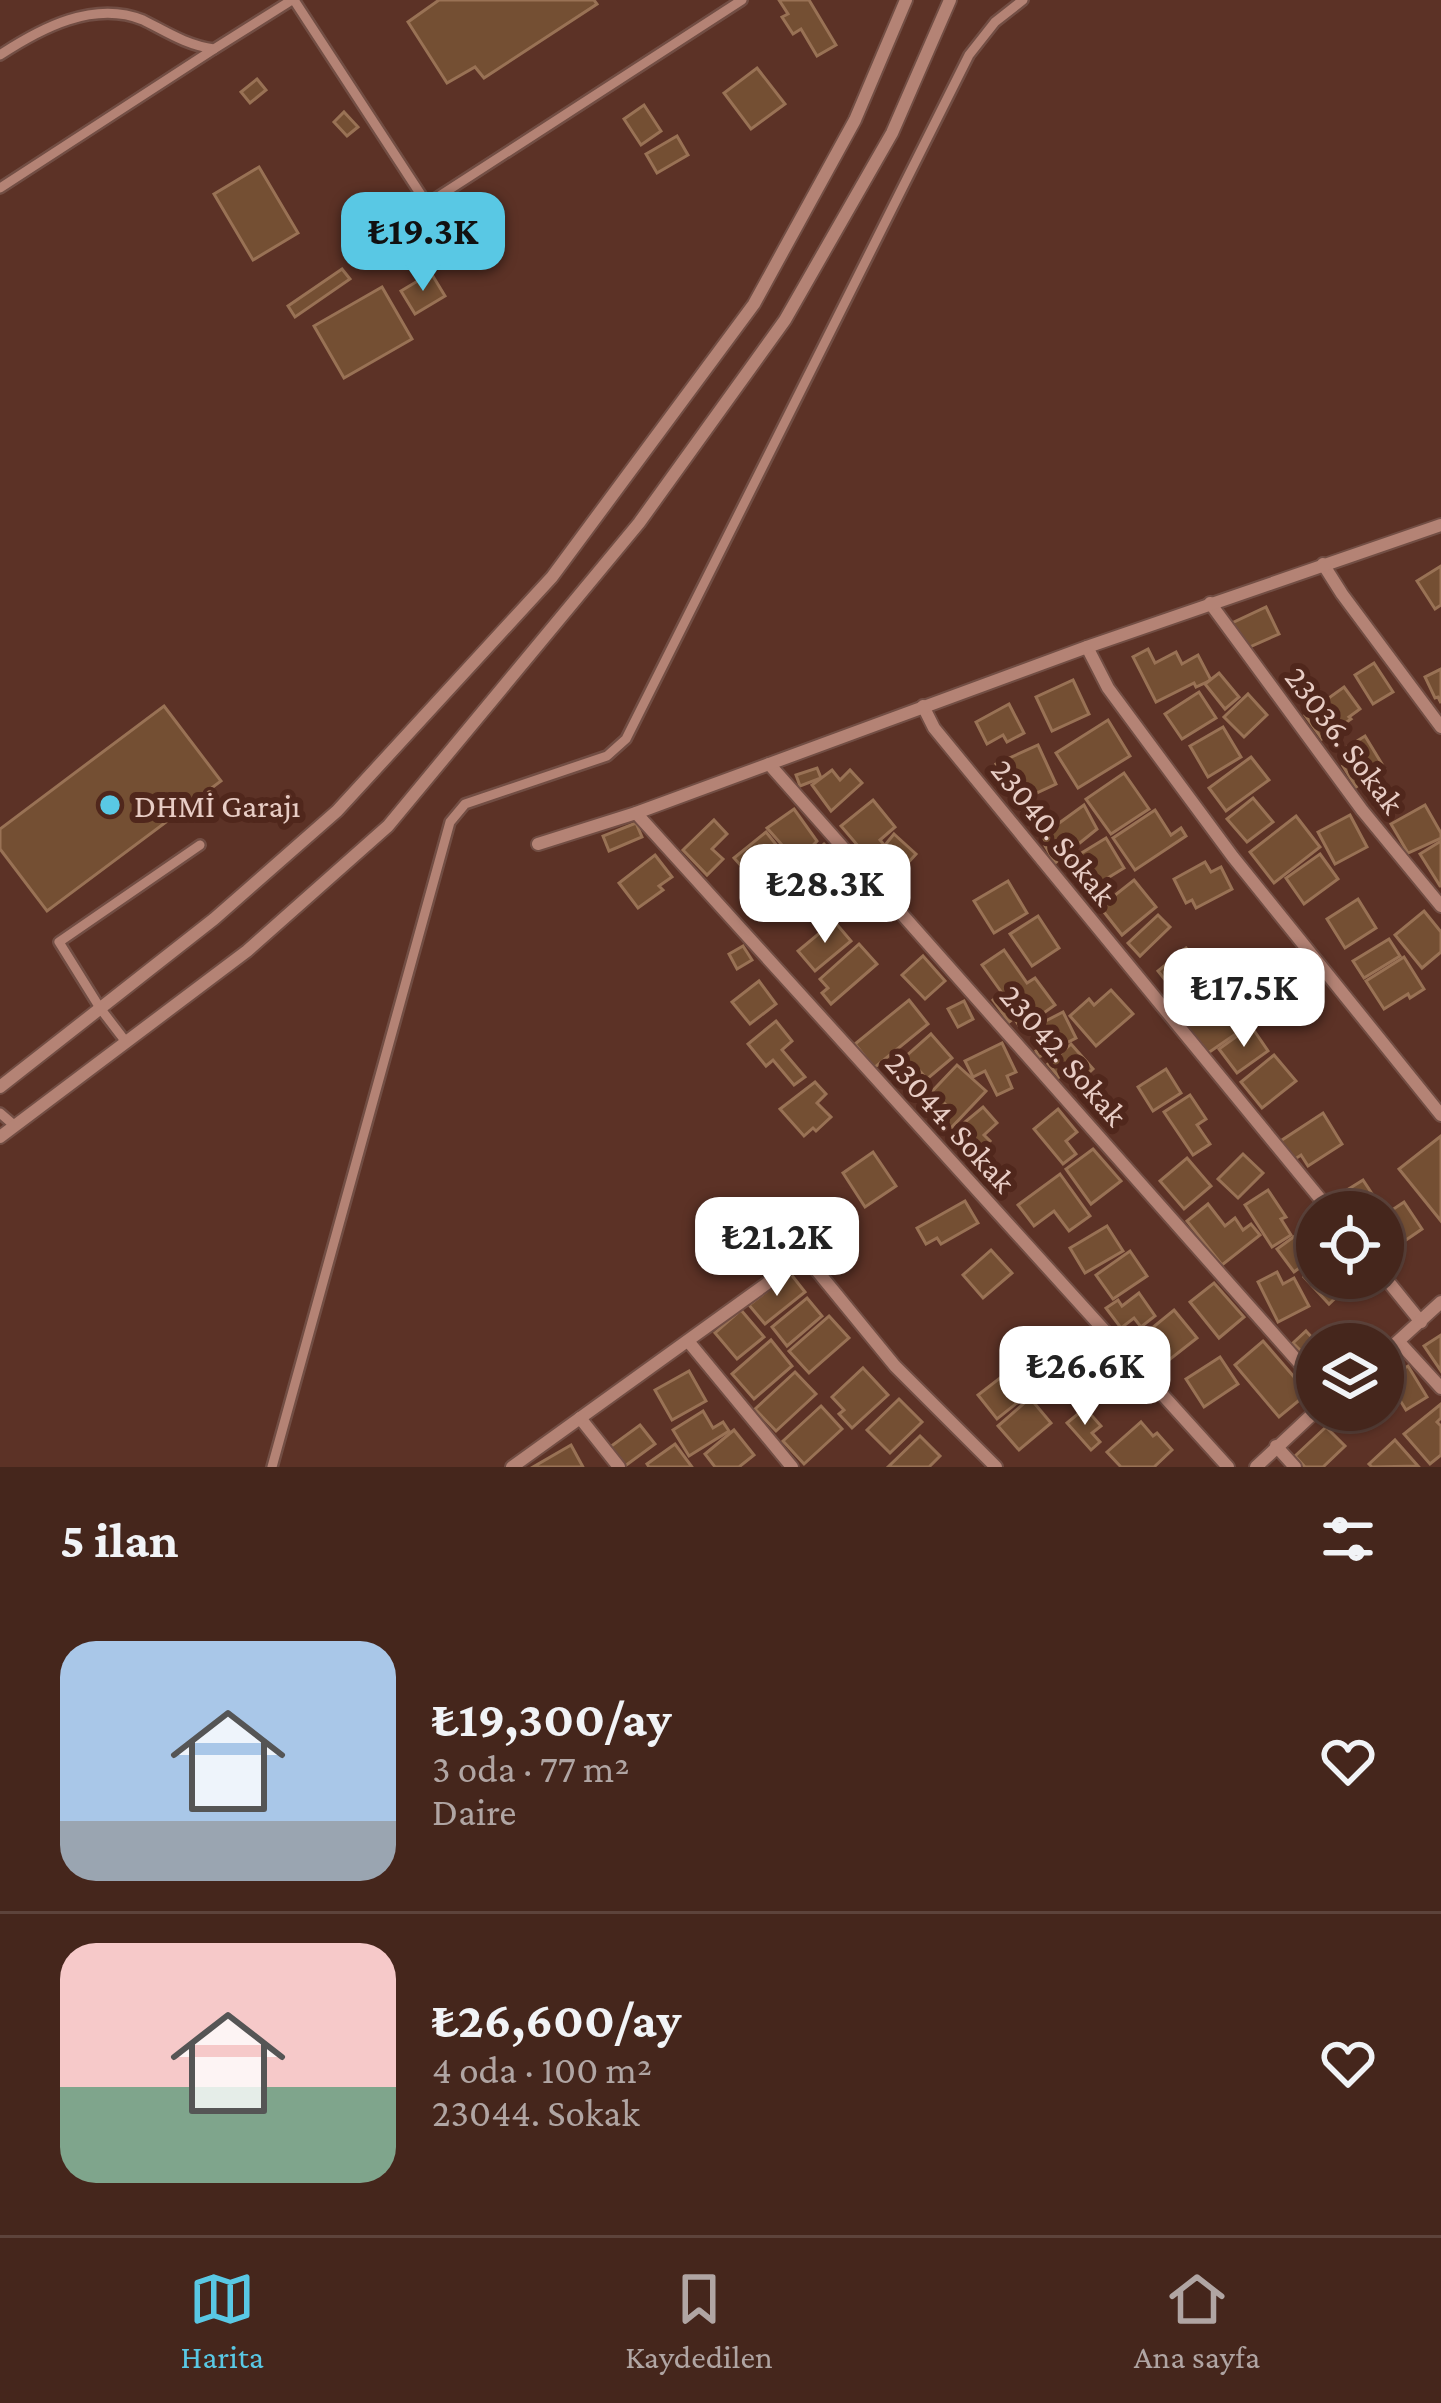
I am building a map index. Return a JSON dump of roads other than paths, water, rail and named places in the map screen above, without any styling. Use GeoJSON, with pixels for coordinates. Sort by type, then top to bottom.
{"type":"FeatureCollection","features":[{"type":"Feature","properties":{"kind":"street"},"geometry":{"type":"LineString","coordinates":[[0,1087],[214,920],[337,811],[552,577],[754,304],[855,121],[905,0]]}},
{"type":"Feature","properties":{"kind":"street"},"geometry":{"type":"LineString","coordinates":[[0,1137],[247,951],[388,826],[639,524],[785,320],[892,133],[950,0]]}},
{"type":"Feature","properties":{"kind":"street"},"geometry":{"type":"LineString","coordinates":[[538,844],[636,813],[1087,646],[1441,525]]}},
{"type":"Feature","properties":{"kind":"street"},"geometry":{"type":"LineString","coordinates":[[1323,564],[1441,728]]}},
{"type":"Feature","properties":{"kind":"street","name":"23036. Sokak"},"geometry":{"type":"LineString","coordinates":[[1210,604],[1362,810],[1441,906]]}},
{"type":"Feature","properties":{"kind":"street"},"geometry":{"type":"LineString","coordinates":[[1087,646],[1108,688],[1233,857],[1441,1114]]}},
{"type":"Feature","properties":{"kind":"street","name":"23040. Sokak"},"geometry":{"type":"LineString","coordinates":[[923,706],[934,728],[1314,1191]]}},
{"type":"Feature","properties":{"kind":"street","name":"23042. Sokak"},"geometry":{"type":"LineString","coordinates":[[769,764],[1296,1359]]}},
{"type":"Feature","properties":{"kind":"street","name":"23044. Sokak"},"geometry":{"type":"LineString","coordinates":[[636,813],[1228,1467]]}},
{"type":"Feature","properties":{"kind":"street"},"geometry":{"type":"LineString","coordinates":[[512,1467],[805,1256],[895,1366],[996,1467]]}},
{"type":"Feature","properties":{"kind":"street"},"geometry":{"type":"LineString","coordinates":[[1402,1299],[1421,1322]]}},
{"type":"Feature","properties":{"kind":"street"},"geometry":{"type":"LineString","coordinates":[[1404,1338],[1441,1302]]}},
{"type":"Feature","properties":{"kind":"street"},"geometry":{"type":"LineString","coordinates":[[688,1341],[792,1467]]}},
{"type":"Feature","properties":{"kind":"street"},"geometry":{"type":"LineString","coordinates":[[1404,1346],[1441,1388]]}},
{"type":"Feature","properties":{"kind":"street"},"geometry":{"type":"LineString","coordinates":[[580,1418],[619,1467]]}},
{"type":"Feature","properties":{"kind":"street"},"geometry":{"type":"LineString","coordinates":[[1256,1467],[1296,1428]]}},
{"type":"Feature","properties":{"kind":"street"},"geometry":{"type":"LineString","coordinates":[[1276,1446],[1295,1467]]}},
{"type":"Feature","properties":{"kind":"lane"},"geometry":{"type":"LineString","coordinates":[[0,188],[293,0],[427,204],[742,0]]}},
{"type":"Feature","properties":{"kind":"lane"},"geometry":{"type":"LineString","coordinates":[[272,1467],[450,823],[465,804],[607,756],[626,739],[969,55],[994,22],[1023,0]]}},
{"type":"Feature","properties":{"kind":"lane"},"geometry":{"type":"LineString","coordinates":[[0,55],[72,16],[103,11],[137,17],[191,45],[214,49]]}},
{"type":"Feature","properties":{"kind":"lane"},"geometry":{"type":"LineString","coordinates":[[126,1042],[59,942],[200,845]]}},
{"type":"Feature","properties":{"kind":"lane"},"geometry":{"type":"LineString","coordinates":[[0,1113],[15,1126]]}},
{"type":"Feature","properties":{"kind":"place","name":"DHMİ Garajı"},"geometry":{"type":"Point","coordinates":[110,805]}}]}
